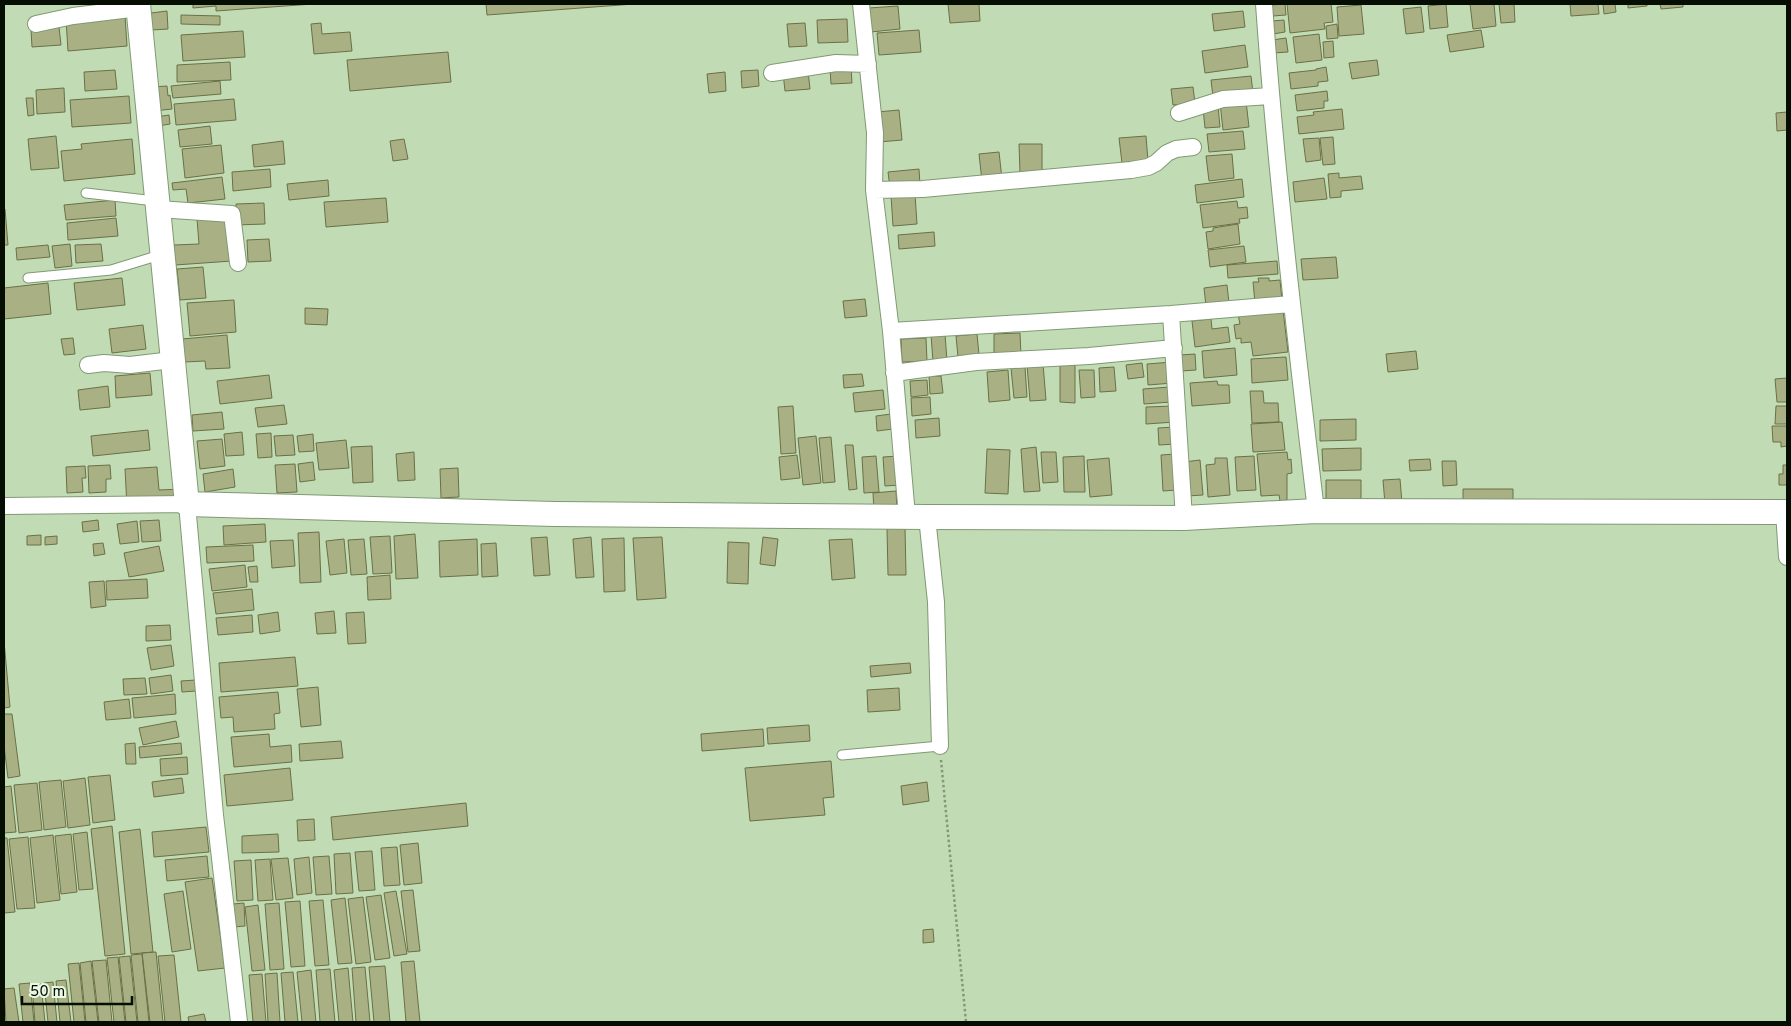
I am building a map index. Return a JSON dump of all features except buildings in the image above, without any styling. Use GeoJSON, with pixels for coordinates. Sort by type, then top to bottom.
{"type":"FeatureCollection","features":[{"type":"Feature","properties":{"kind":"street"},"geometry":{"type":"LineString","coordinates":[[861,4],[874,133],[874,190],[894,373],[917,516],[936,602],[940,746]]}},
{"type":"Feature","properties":{"kind":"street"},"geometry":{"type":"LineString","coordinates":[[1264,4],[1291,304],[1316,511]]}},
{"type":"Feature","properties":{"kind":"street"},"geometry":{"type":"LineString","coordinates":[[36,24],[138,6],[187,504],[215,815],[239,1022]]}},
{"type":"Feature","properties":{"kind":"street"},"geometry":{"type":"LineString","coordinates":[[772,73],[836,63],[868,64]]}},
{"type":"Feature","properties":{"kind":"street"},"geometry":{"type":"LineString","coordinates":[[1179,113],[1223,99],[1271,96]]}},
{"type":"Feature","properties":{"kind":"street"},"geometry":{"type":"LineString","coordinates":[[874,190],[922,189],[1132,170],[1148,167],[1156,163],[1167,153],[1176,149],[1193,147]]}},
{"type":"Feature","properties":{"kind":"street"},"geometry":{"type":"LineString","coordinates":[[158,205],[232,214],[238,263]]}},
{"type":"Feature","properties":{"kind":"street"},"geometry":{"type":"LineString","coordinates":[[891,332],[1171,314],[1291,304]]}},
{"type":"Feature","properties":{"kind":"street"},"geometry":{"type":"LineString","coordinates":[[1171,314],[1184,518]]}},
{"type":"Feature","properties":{"kind":"street"},"geometry":{"type":"LineString","coordinates":[[894,373],[976,362],[1089,356],[1174,348]]}},
{"type":"Feature","properties":{"kind":"street"},"geometry":{"type":"LineString","coordinates":[[88,365],[104,363],[130,365],[172,360]]}},
{"type":"Feature","properties":{"kind":"street"},"geometry":{"type":"LineString","coordinates":[[4,506],[187,504],[555,514],[1184,518],[1316,511],[1786,512],[1787,557]]}},
{"type":"Feature","properties":{"kind":"lane"},"geometry":{"type":"LineString","coordinates":[[86,193],[158,205]]}},
{"type":"Feature","properties":{"kind":"lane"},"geometry":{"type":"LineString","coordinates":[[28,278],[111,270],[162,254]]}},
{"type":"Feature","properties":{"kind":"lane"},"geometry":{"type":"LineString","coordinates":[[842,755],[940,746]]}},
{"type":"Feature","properties":{"kind":"path"},"geometry":{"type":"LineString","coordinates":[[940,746],[966,1022]]}}]}
